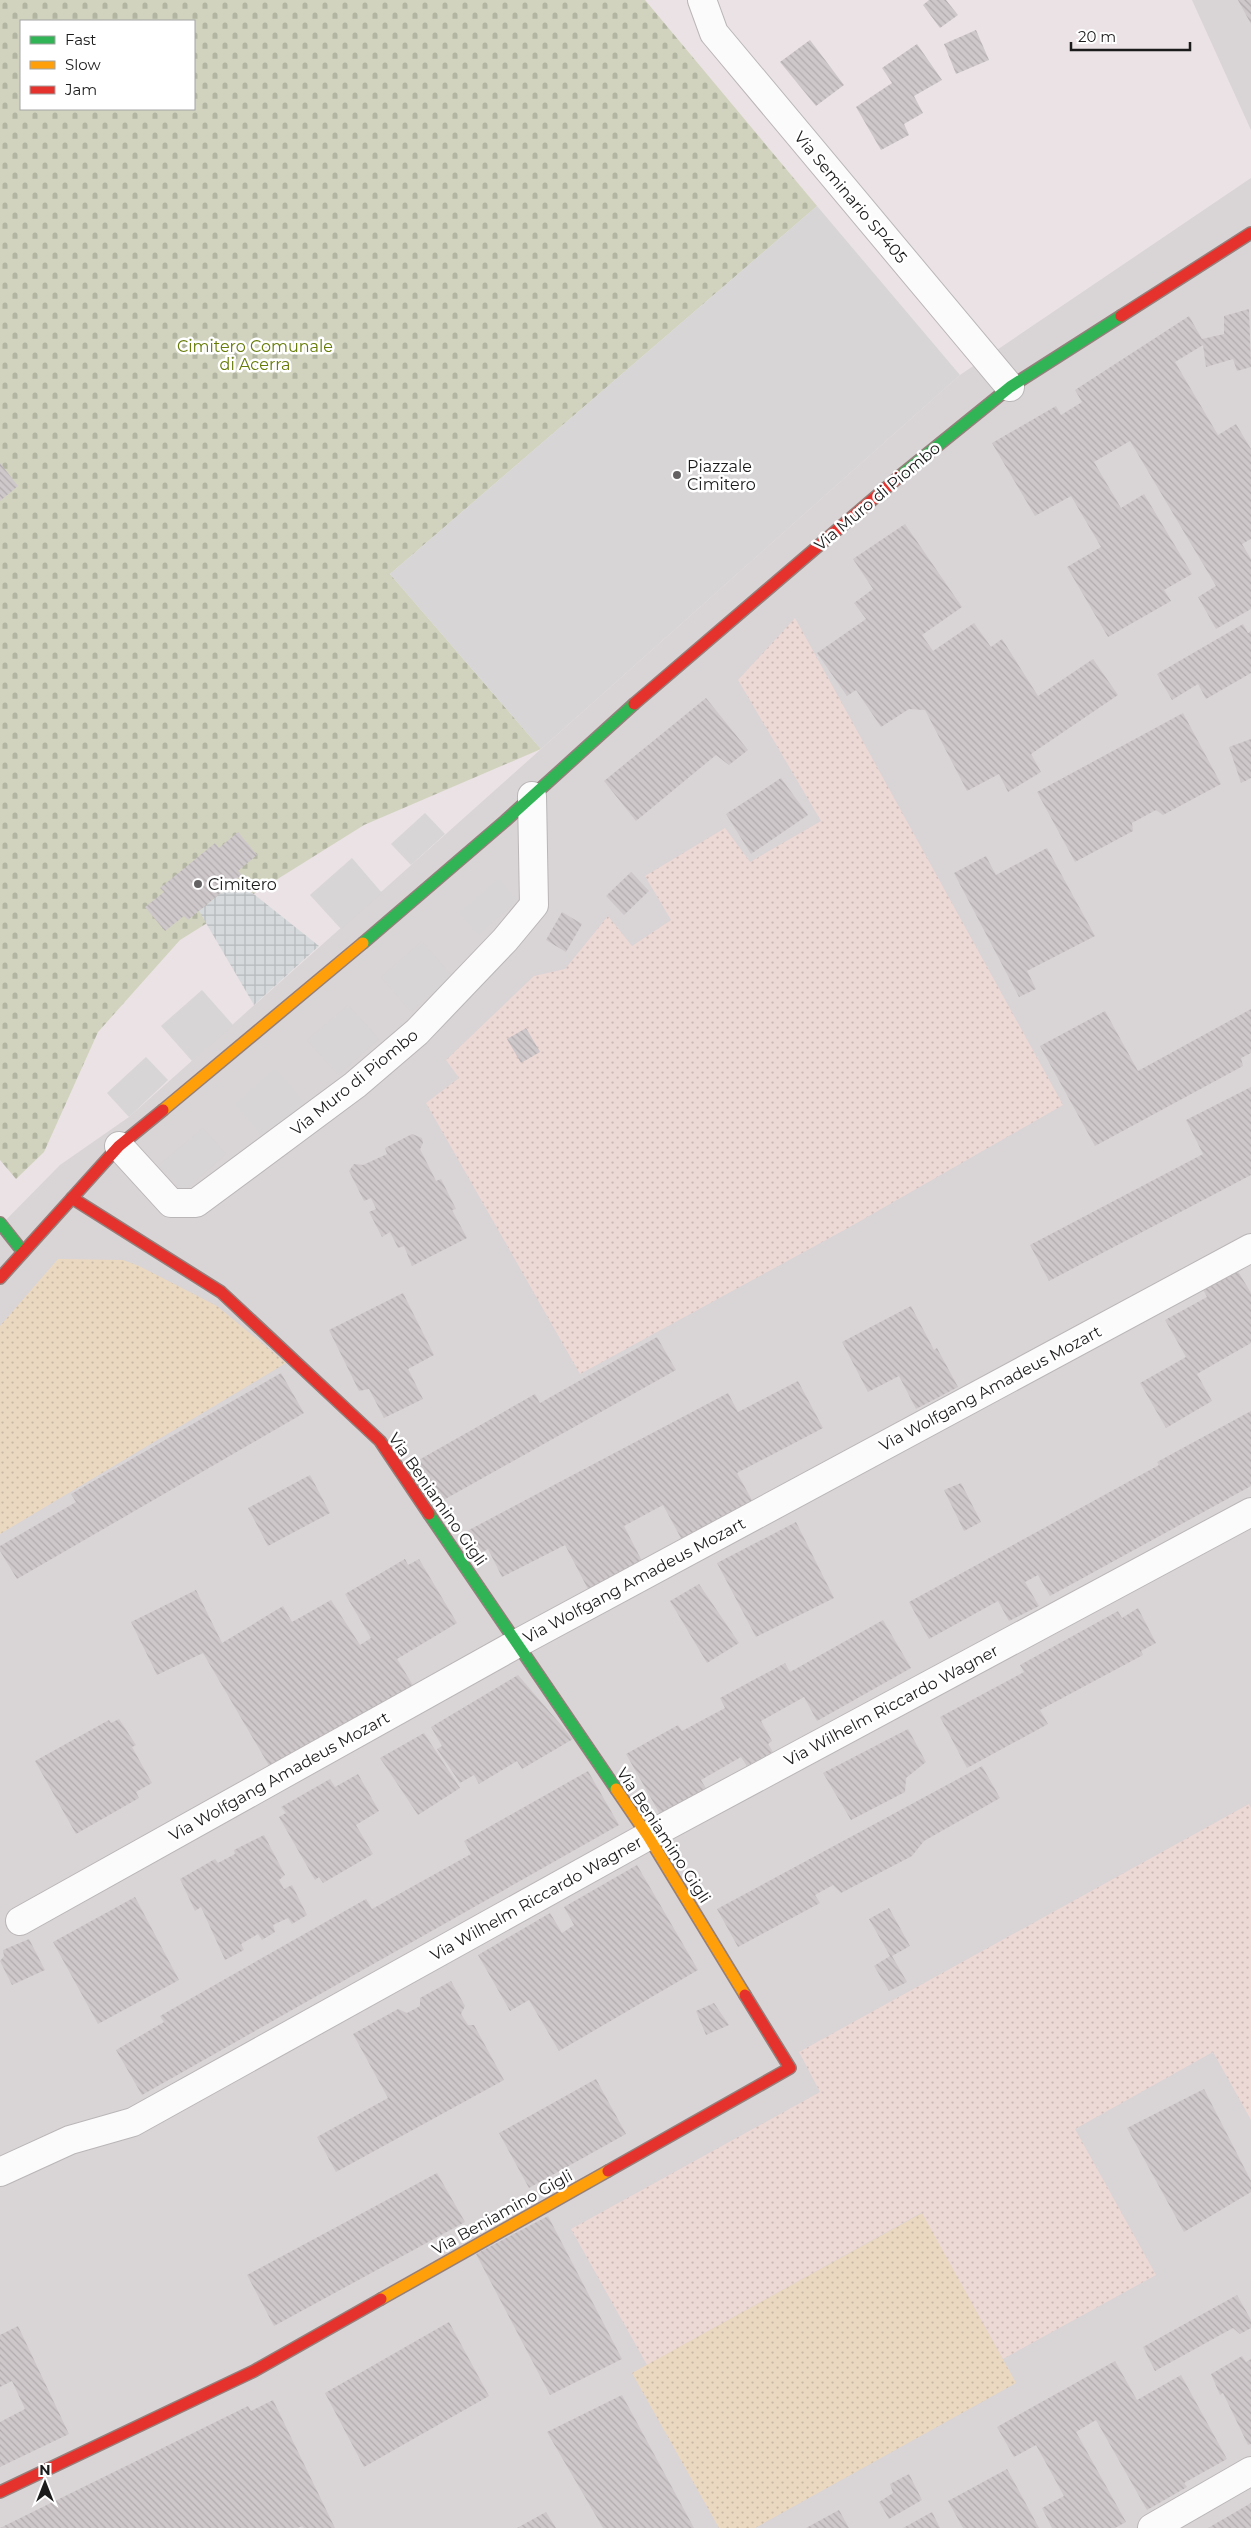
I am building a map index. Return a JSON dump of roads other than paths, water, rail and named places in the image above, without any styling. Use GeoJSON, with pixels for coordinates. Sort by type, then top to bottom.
{"type":"FeatureCollection","features":[{"type":"Feature","properties":{"kind":"street"},"geometry":{"type":"LineString","coordinates":[[686,0],[714,33]]}},
{"type":"Feature","properties":{"kind":"street","name":"Via Seminario SP405"},"geometry":{"type":"LineString","coordinates":[[702,0],[714,33],[1010,387]]}},
{"type":"Feature","properties":{"kind":"street","name":"Via Muro di Piombo"},"geometry":{"type":"LineString","coordinates":[[0,1278],[119,1146],[348,956],[532,796],[664,677],[870,500],[1010,387],[1251,233]]}},
{"type":"Feature","properties":{"kind":"street","name":"Via Muro di Piombo"},"geometry":{"type":"LineString","coordinates":[[119,1146],[172,1202],[196,1203],[355,1085],[417,1032],[505,940],[534,905],[532,796]]}},
{"type":"Feature","properties":{"kind":"street","name":"Via Beniamino Gigli"},"geometry":{"type":"LineString","coordinates":[[0,2492],[254,2371],[790,2068],[648,1836],[380,1442],[221,1292],[72,1198]]}},
{"type":"Feature","properties":{"kind":"street"},"geometry":{"type":"LineString","coordinates":[[0,1223],[23,1252]]}},
{"type":"Feature","properties":{"kind":"street","name":"Via Wolfgang Amadeus Mozart"},"geometry":{"type":"LineString","coordinates":[[20,1921],[518,1643],[1251,1248]]}},
{"type":"Feature","properties":{"kind":"street","name":"Via Wilhelm Riccardo Wagner"},"geometry":{"type":"LineString","coordinates":[[0,2172],[70,2140],[133,2122],[648,1836],[1251,1512]]}},
{"type":"Feature","properties":{"kind":"street"},"geometry":{"type":"LineString","coordinates":[[1152,2528],[1251,2471]]}},
{"type":"Feature","properties":{"kind":"place","name":"Piazzale Cimitero"},"geometry":{"type":"Point","coordinates":[677,475]}},
{"type":"Feature","properties":{"kind":"place","name":"Cimitero"},"geometry":{"type":"Point","coordinates":[198,884]}},
{"type":"Feature","properties":{"kind":"park label","name":"Cimitero Comunale di Acerra"},"geometry":{"type":"Point","coordinates":[255,355]}}]}
